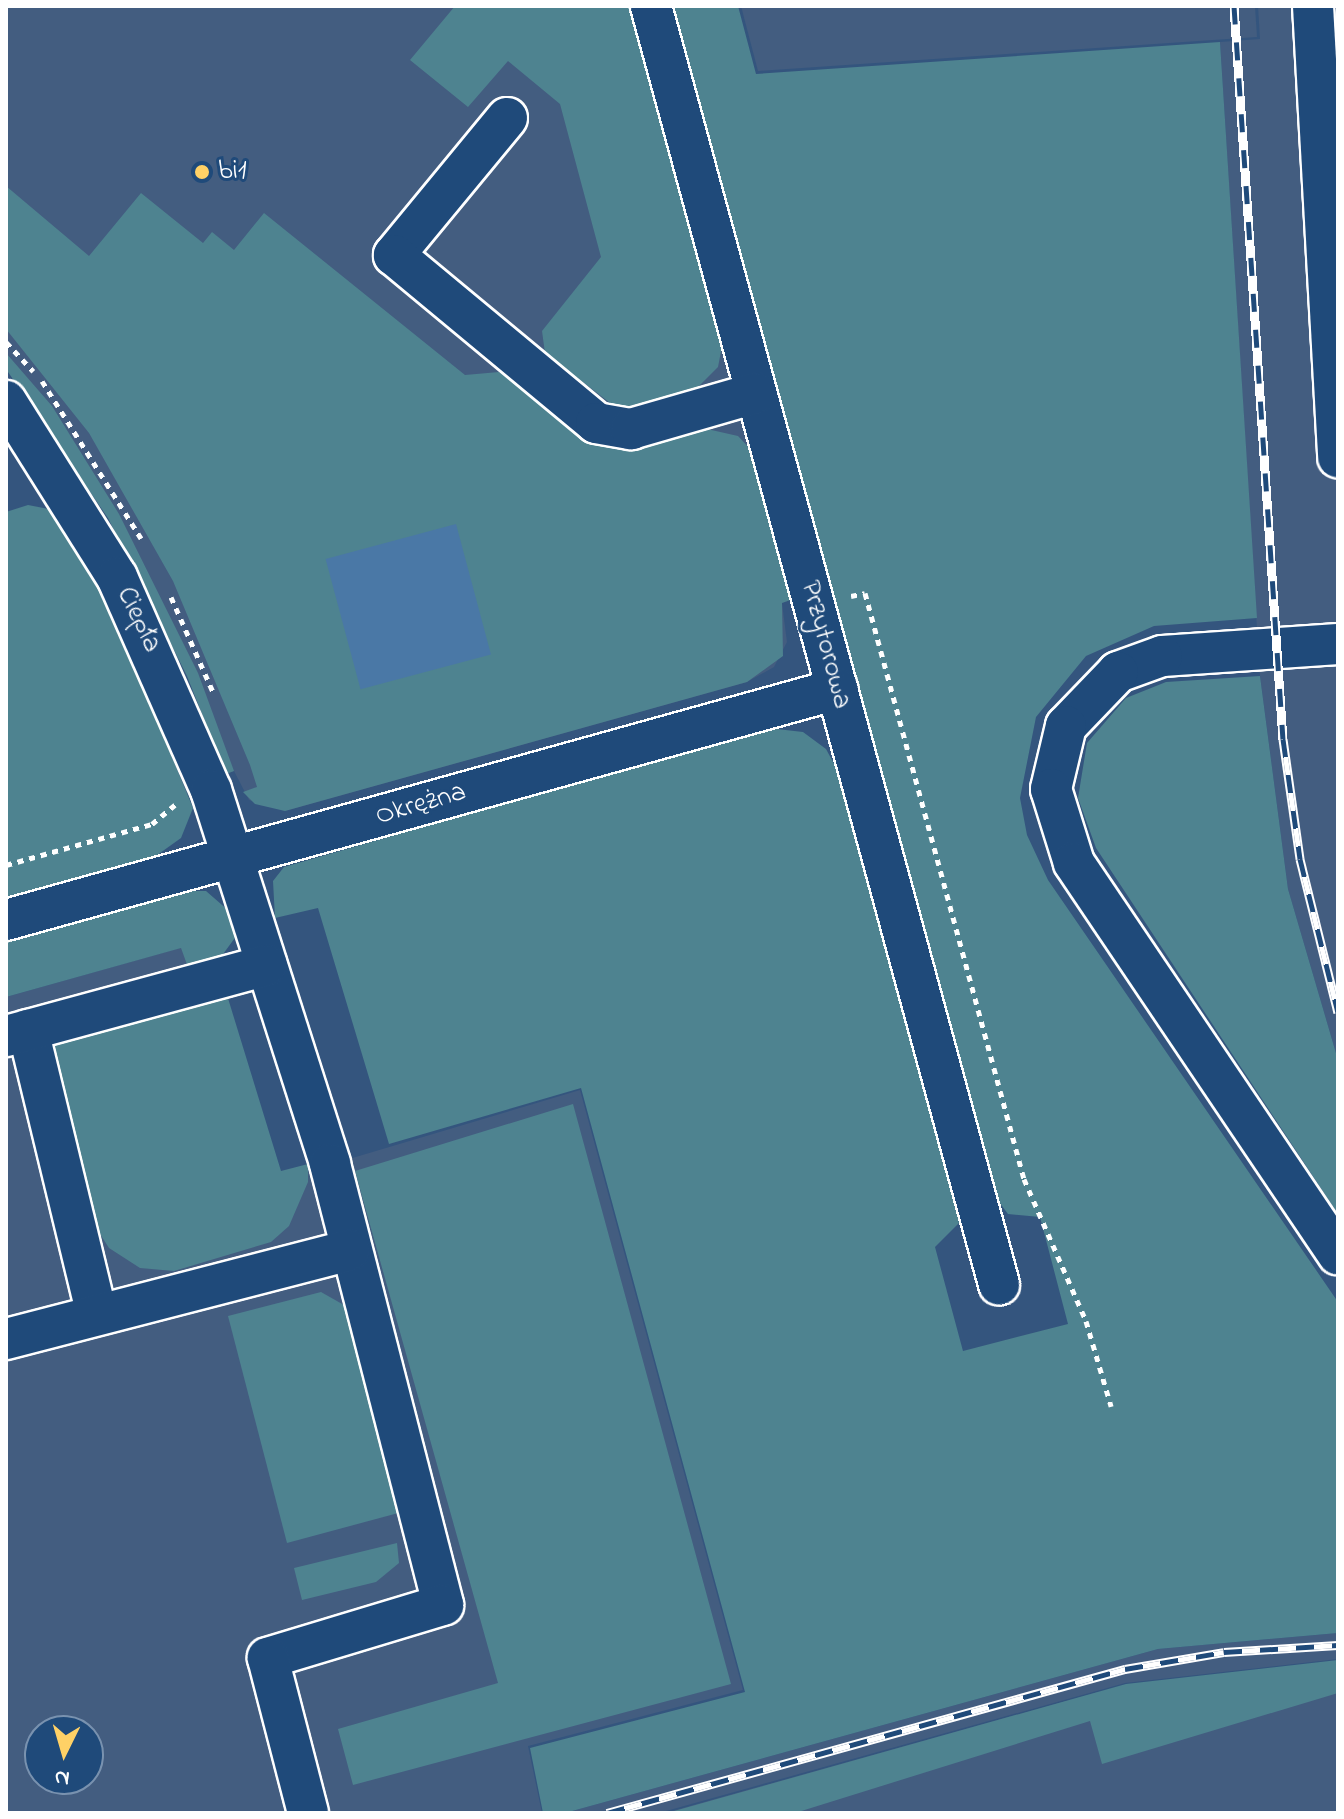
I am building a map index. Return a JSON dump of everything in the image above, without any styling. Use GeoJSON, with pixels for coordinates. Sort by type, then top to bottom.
{"type":"FeatureCollection","features":[{"type":"Feature","properties":{"kind":"street","name":"Przytorowa"},"geometry":{"type":"LineString","coordinates":[[651,6],[999,1284]]}},
{"type":"Feature","properties":{"kind":"street"},"geometry":{"type":"LineString","coordinates":[[1313,6],[1338,457]]}},
{"type":"Feature","properties":{"kind":"street"},"geometry":{"type":"LineString","coordinates":[[507,118],[394,255],[596,423],[631,429],[756,393]]}},
{"type":"Feature","properties":{"kind":"street","name":"Ciepła"},"geometry":{"type":"LineString","coordinates":[[6,401],[117,577],[211,790],[267,965],[350,1250],[443,1605],[268,1658],[308,1813]]}},
{"type":"Feature","properties":{"kind":"street"},"geometry":{"type":"LineString","coordinates":[[1338,644],[1162,656],[1118,672],[1066,726],[1051,789],[1057,829],[1074,863],[1338,1254]]}},
{"type":"Feature","properties":{"kind":"street","name":"Okrężna"},"geometry":{"type":"LineString","coordinates":[[6,920],[837,689]]}},
{"type":"Feature","properties":{"kind":"street"},"geometry":{"type":"LineString","coordinates":[[96,1312],[17,1033],[267,965]]}},
{"type":"Feature","properties":{"kind":"street"},"geometry":{"type":"LineString","coordinates":[[6,1339],[96,1312],[350,1250]]}},
{"type":"Feature","properties":{"kind":"path"},"geometry":{"type":"LineString","coordinates":[[814,605],[865,593],[1024,1179],[1058,1271],[1086,1321],[1111,1406]]}},
{"type":"Feature","properties":{"kind":"path"},"geometry":{"type":"LineString","coordinates":[[6,865],[152,824],[180,801],[211,790]]}},
{"type":"Feature","properties":{"kind":"shaded area"},"geometry":{"type":"Polygon","coordinates":[[[6,6],[631,6],[793,599],[782,603],[787,642],[774,667],[747,682],[285,811],[249,800],[234,771],[226,774],[187,676],[108,518],[6,369],[6,6]]]}},
{"type":"Feature","properties":{"kind":"shaded area"},"geometry":{"type":"Polygon","coordinates":[[[741,6],[1255,6],[1257,37],[758,71],[741,6]]]}},
{"type":"Feature","properties":{"kind":"shaded area"},"geometry":{"type":"Polygon","coordinates":[[[1258,6],[1338,6],[1338,1060],[1288,889],[1260,676],[1220,42],[1260,39],[1258,6]]]}},
{"type":"Feature","properties":{"kind":"shaded area"},"geometry":{"type":"Polygon","coordinates":[[[456,524],[491,654],[361,689],[326,559],[456,524]]]}},
{"type":"Feature","properties":{"kind":"shaded area"},"geometry":{"type":"Polygon","coordinates":[[[183,947],[262,1185],[580,1090],[743,1690],[528,1746],[542,1813],[6,1813],[6,997],[183,947]]]}},
{"type":"Feature","properties":{"kind":"shaded area"},"geometry":{"type":"Polygon","coordinates":[[[1338,1633],[1338,1659],[1125,1683],[659,1813],[565,1813],[1158,1649],[1338,1633]]]}},
{"type":"Feature","properties":{"kind":"shaded area"},"geometry":{"type":"Polygon","coordinates":[[[1338,1691],[1338,1813],[665,1813],[1098,1692],[1338,1691]]]}},
{"type":"Feature","properties":{"kind":"green space"},"geometry":{"type":"Polygon","coordinates":[[[455,6],[631,6],[723,341],[718,367],[694,391],[618,409],[545,353],[542,331],[601,257],[560,104],[508,61],[468,107],[410,60],[455,6]]]}},
{"type":"Feature","properties":{"kind":"green space"},"geometry":{"type":"Polygon","coordinates":[[[673,6],[738,6],[756,74],[1220,42],[1257,618],[1154,626],[1086,656],[1036,717],[1020,798],[1027,835],[1048,880],[1338,1302],[1338,1633],[1158,1649],[565,1813],[543,1813],[530,1748],[745,1692],[581,1088],[389,1144],[318,908],[275,918],[273,881],[284,867],[768,728],[803,732],[826,749],[839,773],[956,1206],[959,1223],[935,1247],[963,1351],[1068,1324],[1040,1217],[1008,1214],[996,1198],[673,6]]]}},
{"type":"Feature","properties":{"kind":"green space"},"geometry":{"type":"Polygon","coordinates":[[[6,186],[89,256],[141,193],[203,243],[212,232],[234,250],[264,213],[465,375],[499,372],[593,441],[634,446],[707,429],[738,436],[754,453],[793,599],[782,603],[783,656],[747,682],[285,811],[255,804],[243,792],[257,787],[250,765],[173,581],[89,433],[6,329],[6,186]]]}},
{"type":"Feature","properties":{"kind":"green space"},"geometry":{"type":"Polygon","coordinates":[[[6,353],[52,406],[119,514],[198,673],[234,771],[226,774],[187,676],[108,518],[6,369],[6,353]]]}},
{"type":"Feature","properties":{"kind":"green space"},"geometry":{"type":"Polygon","coordinates":[[[28,505],[59,511],[112,611],[193,808],[181,838],[153,858],[6,899],[6,512],[28,505]]]}},
{"type":"Feature","properties":{"kind":"green space"},"geometry":{"type":"Polygon","coordinates":[[[1260,676],[1288,889],[1338,1060],[1338,1214],[1096,848],[1078,798],[1087,743],[1126,698],[1166,682],[1260,676]]]}},
{"type":"Feature","properties":{"kind":"green space"},"geometry":{"type":"Polygon","coordinates":[[[184,891],[206,891],[229,911],[237,935],[218,961],[189,970],[181,948],[6,997],[6,940],[184,891]]]}},
{"type":"Feature","properties":{"kind":"green space"},"geometry":{"type":"Polygon","coordinates":[[[223,982],[281,1171],[308,1164],[308,1182],[289,1226],[271,1242],[174,1271],[140,1268],[109,1248],[89,1217],[51,1066],[53,1047],[61,1033],[223,982]]]}},
{"type":"Feature","properties":{"kind":"green space"},"geometry":{"type":"Polygon","coordinates":[[[573,1104],[731,1684],[353,1785],[338,1729],[498,1683],[355,1171],[573,1104]]]}},
{"type":"Feature","properties":{"kind":"green space"},"geometry":{"type":"Polygon","coordinates":[[[321,1292],[351,1309],[402,1512],[287,1543],[228,1316],[321,1292]]]}},
{"type":"Feature","properties":{"kind":"green space"},"geometry":{"type":"Polygon","coordinates":[[[397,1543],[399,1563],[376,1582],[302,1600],[294,1568],[397,1543]]]}},
{"type":"Feature","properties":{"kind":"green space"},"geometry":{"type":"Polygon","coordinates":[[[1338,1660],[1338,1693],[1102,1764],[1090,1721],[795,1813],[667,1813],[1126,1684],[1338,1660]]]}},
{"type":"Feature","properties":{"kind":"railway"},"geometry":{"type":"LineString","coordinates":[[1234,6],[1283,739],[1300,859],[1338,1012]]}},
{"type":"Feature","properties":{"kind":"railway"},"geometry":{"type":"LineString","coordinates":[[607,1813],[1125,1669],[1224,1652],[1338,1645]]}},
{"type":"Feature","properties":{"kind":"place","name":"bi1"},"geometry":{"type":"Point","coordinates":[202,172]}}]}
